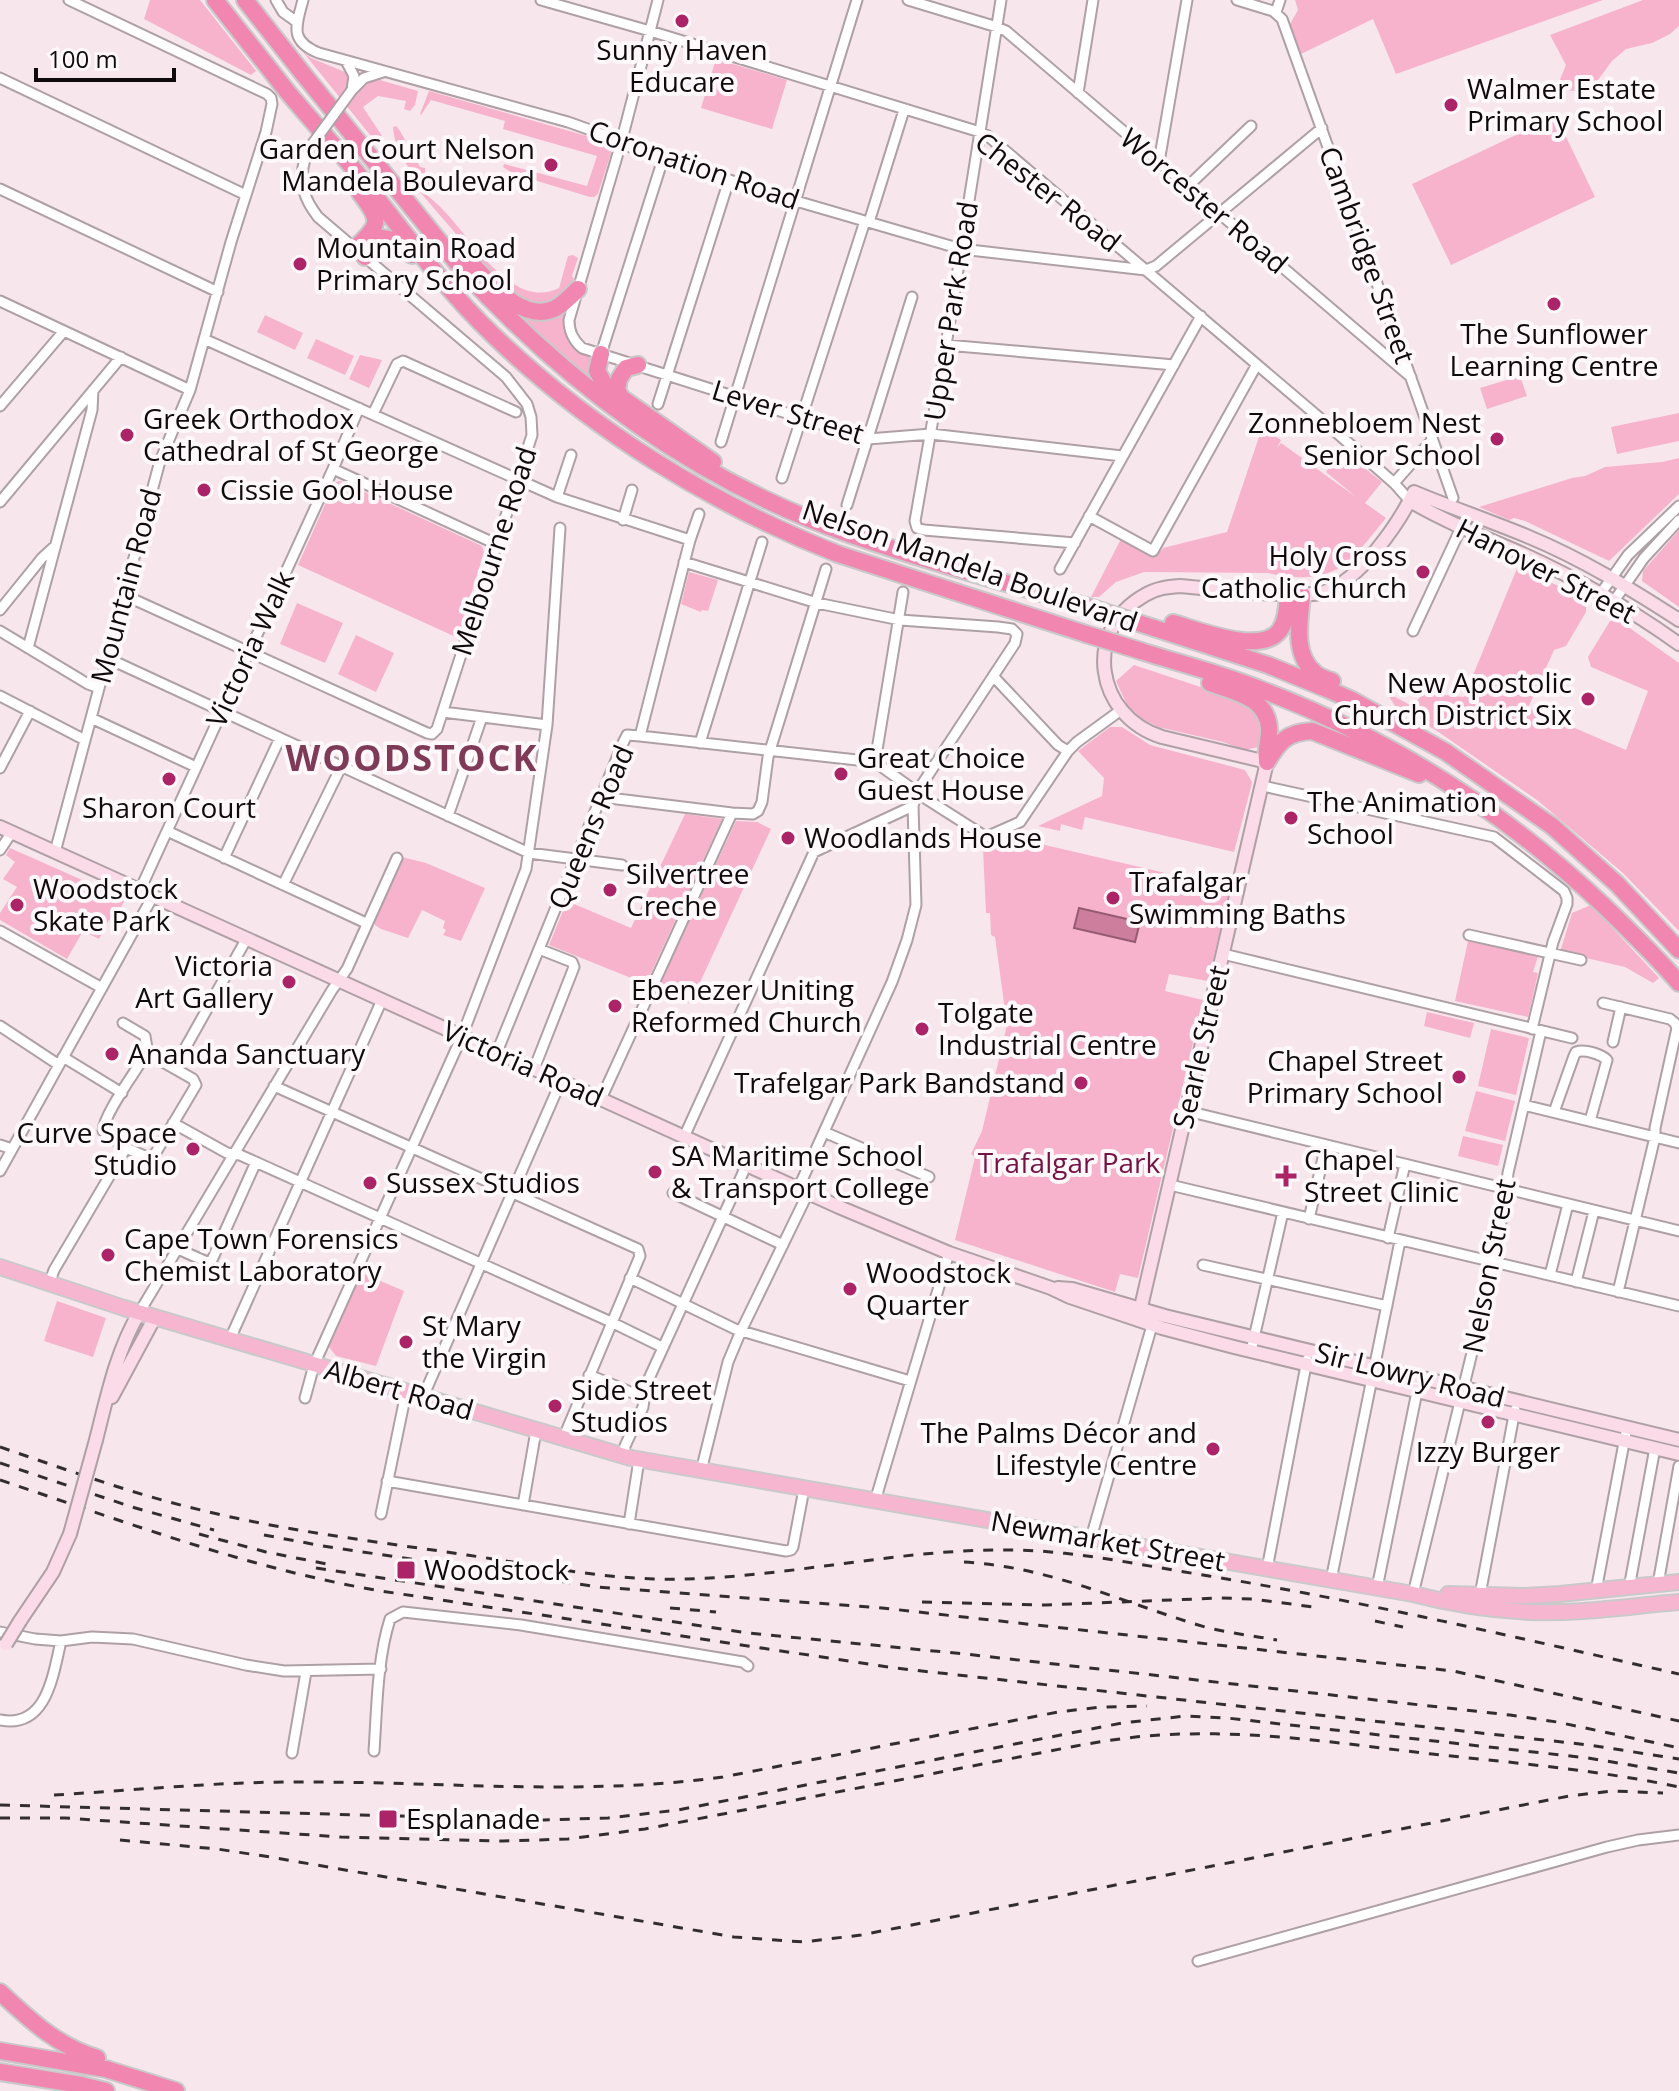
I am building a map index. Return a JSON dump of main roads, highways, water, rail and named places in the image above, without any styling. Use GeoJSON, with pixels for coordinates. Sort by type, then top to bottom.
{"type":"FeatureCollection","features":[{"type":"Feature","properties":{"kind":"highway","name":"Nelson Mandela Boulevard"},"geometry":{"type":"LineString","coordinates":[[215,0],[441,278],[525,364],[618,437],[728,505],[803,540],[1140,654],[1259,688],[1401,754],[1495,813],[1574,877],[1637,935],[1679,983]]}},
{"type":"Feature","properties":{"kind":"highway","name":"Nelson Mandela Boulevard"},"geometry":{"type":"LineString","coordinates":[[245,0],[486,296],[551,358],[670,448],[741,487],[845,533],[1054,597],[1155,624],[1268,665],[1352,700],[1446,752],[1552,826],[1617,884],[1679,950]]}},
{"type":"Feature","properties":{"kind":"highway"},"geometry":{"type":"LineString","coordinates":[[333,143],[345,174],[372,208],[376,223],[360,252],[382,238],[393,239],[403,246],[459,311],[525,364]]}},
{"type":"Feature","properties":{"kind":"highway"},"geometry":{"type":"LineString","coordinates":[[439,240],[461,253],[506,299],[528,310],[545,312],[557,308],[578,289]]}},
{"type":"Feature","properties":{"kind":"highway"},"geometry":{"type":"LineString","coordinates":[[601,354],[597,371],[606,387],[721,468],[741,487]]}},
{"type":"Feature","properties":{"kind":"highway"},"geometry":{"type":"LineString","coordinates":[[621,397],[617,390],[619,379],[626,368],[638,365]]}},
{"type":"Feature","properties":{"kind":"highway"},"geometry":{"type":"LineString","coordinates":[[1155,624],[1260,642],[1280,631],[1295,594]]}},
{"type":"Feature","properties":{"kind":"highway"},"geometry":{"type":"LineString","coordinates":[[1295,594],[1299,646],[1303,659],[1315,674],[1416,726],[1446,752]]}},
{"type":"Feature","properties":{"kind":"highway"},"geometry":{"type":"LineString","coordinates":[[1140,654],[1253,699],[1263,708],[1268,719],[1267,762]]}},
{"type":"Feature","properties":{"kind":"highway"},"geometry":{"type":"LineString","coordinates":[[1267,762],[1287,736],[1312,731],[1420,775],[1495,813]]}},
{"type":"Feature","properties":{"kind":"highway"},"geometry":{"type":"LineString","coordinates":[[0,1992],[52,2039],[81,2053],[131,2069],[148,2081]]}},
{"type":"Feature","properties":{"kind":"highway"},"geometry":{"type":"LineString","coordinates":[[0,2051],[84,2064],[176,2091]]}},
{"type":"Feature","properties":{"kind":"highway"},"geometry":{"type":"LineString","coordinates":[[0,2072],[106,2091]]}},
{"type":"Feature","properties":{"kind":"highway"},"geometry":{"type":"LineString","coordinates":[[40,2079],[57,2091]]}},
{"type":"Feature","properties":{"kind":"main road","name":"Hanover Street"},"geometry":{"type":"LineString","coordinates":[[1412,497],[1461,528],[1523,554],[1601,593],[1679,644]]}},
{"type":"Feature","properties":{"kind":"main road","name":"Hanover Street"},"geometry":{"type":"LineString","coordinates":[[1412,497],[1531,538],[1611,577],[1679,620]]}},
{"type":"Feature","properties":{"kind":"main road"},"geometry":{"type":"LineString","coordinates":[[1267,762],[1151,734],[1130,720],[1111,696],[1106,680],[1104,655],[1118,616],[1138,599],[1161,588],[1180,586],[1295,594],[1326,591],[1352,577],[1375,551],[1412,497]]}},
{"type":"Feature","properties":{"kind":"main road","name":"Searle Street"},"geometry":{"type":"LineString","coordinates":[[1140,1315],[1267,762]]}},
{"type":"Feature","properties":{"kind":"main road","name":"Victoria Road"},"geometry":{"type":"LineString","coordinates":[[6,829],[895,1231],[1051,1288],[1072,1289],[1154,1319]]}},
{"type":"Feature","properties":{"kind":"main road","name":"Albert Road"},"geometry":{"type":"LineString","coordinates":[[0,1267],[139,1313],[623,1456],[804,1489]]}},
{"type":"Feature","properties":{"kind":"main road"},"geometry":{"type":"LineString","coordinates":[[2,1643],[53,1572],[70,1534],[121,1350],[139,1313]]}},
{"type":"Feature","properties":{"kind":"main road"},"geometry":{"type":"LineString","coordinates":[[103,1414],[155,1317]]}},
{"type":"Feature","properties":{"kind":"main road","name":"Sir Lowry Road"},"geometry":{"type":"LineString","coordinates":[[1154,1319],[1254,1337],[1517,1401],[1679,1454]]}},
{"type":"Feature","properties":{"kind":"main road","name":"Sir Lowry Road"},"geometry":{"type":"LineString","coordinates":[[1154,1319],[1251,1351],[1460,1402],[1625,1434],[1679,1440]]}},
{"type":"Feature","properties":{"kind":"main road","name":"Newmarket Street"},"geometry":{"type":"LineString","coordinates":[[804,1489],[1485,1609],[1572,1611],[1679,1602]]}},
{"type":"Feature","properties":{"kind":"main road","name":"Newmarket Street"},"geometry":{"type":"LineString","coordinates":[[1413,1594],[1525,1596],[1679,1582]]}},
{"type":"Feature","properties":{"kind":"railway"},"geometry":{"type":"LineString","coordinates":[[0,1447],[127,1490],[237,1518],[584,1573],[654,1579],[702,1578],[943,1552],[1039,1551],[1124,1562],[1327,1597],[1679,1674]]}},
{"type":"Feature","properties":{"kind":"railway"},"geometry":{"type":"LineString","coordinates":[[0,1463],[132,1507],[214,1530]]}},
{"type":"Feature","properties":{"kind":"railway"},"geometry":{"type":"LineString","coordinates":[[0,1480],[236,1557],[332,1582],[381,1591],[895,1668],[1589,1745],[1679,1759]]}},
{"type":"Feature","properties":{"kind":"railway"},"geometry":{"type":"LineString","coordinates":[[199,1534],[327,1564]]}},
{"type":"Feature","properties":{"kind":"railway"},"geometry":{"type":"LineString","coordinates":[[264,1535],[598,1587],[882,1608],[1453,1671],[1679,1721]]}},
{"type":"Feature","properties":{"kind":"railway"},"geometry":{"type":"LineString","coordinates":[[964,1562],[996,1565],[1057,1578],[1205,1627],[1277,1640]]}},
{"type":"Feature","properties":{"kind":"railway"},"geometry":{"type":"LineString","coordinates":[[316,1568],[748,1633],[1510,1715],[1675,1747]]}},
{"type":"Feature","properties":{"kind":"railway"},"geometry":{"type":"LineString","coordinates":[[922,1602],[1046,1605],[1220,1598],[1321,1608]]}},
{"type":"Feature","properties":{"kind":"railway"},"geometry":{"type":"LineString","coordinates":[[670,1608],[716,1612]]}},
{"type":"Feature","properties":{"kind":"railway"},"geometry":{"type":"LineString","coordinates":[[1375,1621],[1403,1627]]}},
{"type":"Feature","properties":{"kind":"railway"},"geometry":{"type":"LineString","coordinates":[[54,1795],[278,1782],[516,1787],[672,1783],[723,1777],[1058,1712],[1147,1706]]}},
{"type":"Feature","properties":{"kind":"railway"},"geometry":{"type":"LineString","coordinates":[[0,1805],[543,1820],[608,1818],[678,1810],[1122,1723],[1186,1716],[1588,1758],[1679,1773]]}},
{"type":"Feature","properties":{"kind":"railway"},"geometry":{"type":"LineString","coordinates":[[0,1818],[65,1818],[341,1837],[503,1841],[568,1839],[645,1829],[1090,1743],[1176,1734],[1311,1740],[1556,1768],[1679,1787]]}},
{"type":"Feature","properties":{"kind":"railway"},"geometry":{"type":"LineString","coordinates":[[120,1840],[217,1849],[734,1937],[804,1942],[861,1935],[1569,1796],[1613,1791],[1663,1793]]}},
{"type":"Feature","properties":{"kind":"place","name":"Sunny Haven Educare"},"geometry":{"type":"Point","coordinates":[682,21]}},
{"type":"Feature","properties":{"kind":"place","name":"Walmer Estate Primary School"},"geometry":{"type":"Point","coordinates":[1451,105]}},
{"type":"Feature","properties":{"kind":"place","name":"Garden Court Nelson Mandela Boulevard"},"geometry":{"type":"Point","coordinates":[551,165]}},
{"type":"Feature","properties":{"kind":"place","name":"Mountain Road Primary School"},"geometry":{"type":"Point","coordinates":[300,264]}},
{"type":"Feature","properties":{"kind":"place","name":"The Sunflower Learning Centre"},"geometry":{"type":"Point","coordinates":[1554,304]}},
{"type":"Feature","properties":{"kind":"place","name":"Greek Orthodox Cathedral of St George"},"geometry":{"type":"Point","coordinates":[127,435]}},
{"type":"Feature","properties":{"kind":"place","name":"Zonnebloem Nest Senior School"},"geometry":{"type":"Point","coordinates":[1497,439]}},
{"type":"Feature","properties":{"kind":"place","name":"Cissie Gool House"},"geometry":{"type":"Point","coordinates":[204,490]}},
{"type":"Feature","properties":{"kind":"place","name":"Holy Cross Catholic Church"},"geometry":{"type":"Point","coordinates":[1423,572]}},
{"type":"Feature","properties":{"kind":"place","name":"New Apostolic Church District Six"},"geometry":{"type":"Point","coordinates":[1588,699]}},
{"type":"Feature","properties":{"kind":"place","name":"Great Choice Guest House"},"geometry":{"type":"Point","coordinates":[841,774]}},
{"type":"Feature","properties":{"kind":"place","name":"Sharon Court"},"geometry":{"type":"Point","coordinates":[169,779]}},
{"type":"Feature","properties":{"kind":"place","name":"The Animation School"},"geometry":{"type":"Point","coordinates":[1291,818]}},
{"type":"Feature","properties":{"kind":"place","name":"Woodlands House"},"geometry":{"type":"Point","coordinates":[788,838]}},
{"type":"Feature","properties":{"kind":"place","name":"Silvertree Creche"},"geometry":{"type":"Point","coordinates":[610,890]}},
{"type":"Feature","properties":{"kind":"place","name":"Trafalgar Swimming Baths"},"geometry":{"type":"Point","coordinates":[1113,898]}},
{"type":"Feature","properties":{"kind":"place","name":"Woodstock Skate Park"},"geometry":{"type":"Point","coordinates":[17,905]}},
{"type":"Feature","properties":{"kind":"place","name":"Victoria Art Gallery"},"geometry":{"type":"Point","coordinates":[289,982]}},
{"type":"Feature","properties":{"kind":"place","name":"Ebenezer Uniting Reformed Church"},"geometry":{"type":"Point","coordinates":[615,1006]}},
{"type":"Feature","properties":{"kind":"place","name":"Tolgate Industrial Centre"},"geometry":{"type":"Point","coordinates":[922,1029]}},
{"type":"Feature","properties":{"kind":"place","name":"Ananda Sanctuary"},"geometry":{"type":"Point","coordinates":[112,1054]}},
{"type":"Feature","properties":{"kind":"place","name":"Chapel Street Primary School"},"geometry":{"type":"Point","coordinates":[1459,1077]}},
{"type":"Feature","properties":{"kind":"place","name":"Trafelgar Park Bandstand"},"geometry":{"type":"Point","coordinates":[1081,1083]}},
{"type":"Feature","properties":{"kind":"place","name":"Curve Space Studio"},"geometry":{"type":"Point","coordinates":[193,1149]}},
{"type":"Feature","properties":{"kind":"place","name":"SA Maritime School & Transport College"},"geometry":{"type":"Point","coordinates":[655,1172]}},
{"type":"Feature","properties":{"kind":"place","name":"Chapel Street Clinic"},"geometry":{"type":"Point","coordinates":[1286,1176]}},
{"type":"Feature","properties":{"kind":"place","name":"Sussex Studios"},"geometry":{"type":"Point","coordinates":[370,1183]}},
{"type":"Feature","properties":{"kind":"place","name":"Cape Town Forensics Chemist Laboratory"},"geometry":{"type":"Point","coordinates":[108,1255]}},
{"type":"Feature","properties":{"kind":"place","name":"Woodstock Quarter"},"geometry":{"type":"Point","coordinates":[850,1289]}},
{"type":"Feature","properties":{"kind":"place","name":"St Mary the Virgin"},"geometry":{"type":"Point","coordinates":[406,1342]}},
{"type":"Feature","properties":{"kind":"place","name":"Side Street Studios"},"geometry":{"type":"Point","coordinates":[555,1406]}},
{"type":"Feature","properties":{"kind":"place","name":"Izzy Burger"},"geometry":{"type":"Point","coordinates":[1488,1422]}},
{"type":"Feature","properties":{"kind":"place","name":"The Palms Décor and Lifestyle Centre"},"geometry":{"type":"Point","coordinates":[1213,1449]}},
{"type":"Feature","properties":{"kind":"place","name":"Woodstock"},"geometry":{"type":"Point","coordinates":[406,1570]}},
{"type":"Feature","properties":{"kind":"place","name":"Esplanade"},"geometry":{"type":"Point","coordinates":[388,1819]}},
{"type":"Feature","properties":{"kind":"district","name":"WOODSTOCK"},"geometry":{"type":"Point","coordinates":[412,758]}},
{"type":"Feature","properties":{"kind":"park label","name":"Trafalgar Park"},"geometry":{"type":"Point","coordinates":[1069,1163]}}]}
